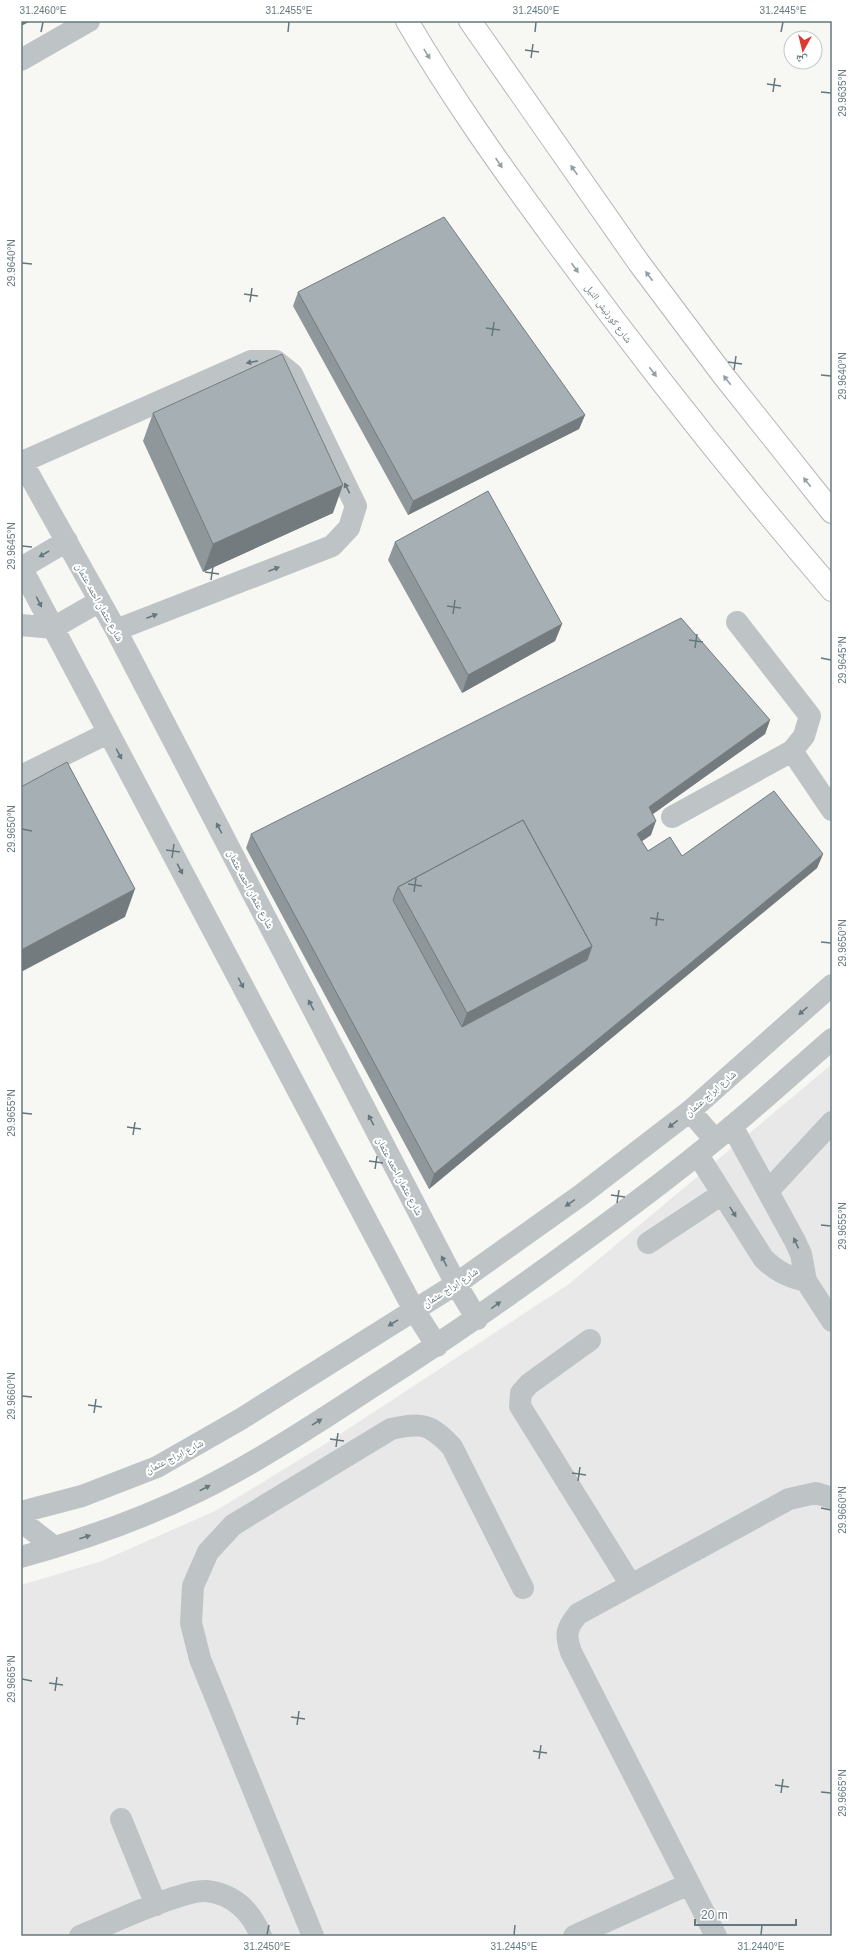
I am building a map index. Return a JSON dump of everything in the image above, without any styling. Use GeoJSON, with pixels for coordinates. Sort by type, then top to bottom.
{"type":"FeatureCollection","features":[{"type":"Feature","properties":{"kind":"highway","name":"شارع كورنيش النيل"},"geometry":{"type":"LineString","coordinates":[[407,21],[428,56],[504,169],[586,283],[749,493],[832,590]]}},
{"type":"Feature","properties":{"kind":"highway"},"geometry":{"type":"LineString","coordinates":[[470,21],[639,263],[728,381],[832,512]]}},
{"type":"Feature","properties":{"kind":"street"},"geometry":{"type":"LineString","coordinates":[[21,60],[89,21]]}},
{"type":"Feature","properties":{"kind":"street"},"geometry":{"type":"LineString","coordinates":[[21,461],[251,360],[276,361],[292,374],[356,506],[348,528],[332,546],[116,630]]}},
{"type":"Feature","properties":{"kind":"street","name":"شارع عثمان احمد عثمان"},"geometry":{"type":"LineString","coordinates":[[21,461],[116,630],[456,1284],[477,1319]]}},
{"type":"Feature","properties":{"kind":"street"},"geometry":{"type":"LineString","coordinates":[[67,541],[21,567],[414,1310],[437,1346]]}},
{"type":"Feature","properties":{"kind":"street"},"geometry":{"type":"LineString","coordinates":[[21,625],[53,628],[100,601]]}},
{"type":"Feature","properties":{"kind":"street"},"geometry":{"type":"LineString","coordinates":[[672,817],[792,751],[804,736],[810,716],[737,622]]}},
{"type":"Feature","properties":{"kind":"street"},"geometry":{"type":"LineString","coordinates":[[21,776],[108,733]]}},
{"type":"Feature","properties":{"kind":"street"},"geometry":{"type":"LineString","coordinates":[[792,751],[832,810]]}},
{"type":"Feature","properties":{"kind":"street","name":"شارع ابراج عثمان"},"geometry":{"type":"LineString","coordinates":[[21,1512],[82,1496],[157,1467],[241,1419],[456,1284],[582,1195],[690,1111],[832,985]]}},
{"type":"Feature","properties":{"kind":"street"},"geometry":{"type":"LineString","coordinates":[[21,1557],[110,1529],[151,1513],[198,1491],[276,1448],[437,1346],[477,1319],[698,1155],[832,1039]]}},
{"type":"Feature","properties":{"kind":"street"},"geometry":{"type":"LineString","coordinates":[[690,1111],[715,1140]]}},
{"type":"Feature","properties":{"kind":"street"},"geometry":{"type":"LineString","coordinates":[[768,1191],[832,1122]]}},
{"type":"Feature","properties":{"kind":"street"},"geometry":{"type":"LineString","coordinates":[[732,1126],[801,1254],[806,1281],[832,1321]]}},
{"type":"Feature","properties":{"kind":"street"},"geometry":{"type":"LineString","coordinates":[[698,1155],[762,1258],[780,1272],[790,1277],[806,1281]]}},
{"type":"Feature","properties":{"kind":"street"},"geometry":{"type":"LineString","coordinates":[[648,1243],[722,1194]]}},
{"type":"Feature","properties":{"kind":"street"},"geometry":{"type":"LineString","coordinates":[[590,1340],[529,1384],[521,1393],[520,1406],[631,1585]]}},
{"type":"Feature","properties":{"kind":"street"},"geometry":{"type":"LineString","coordinates":[[313,1936],[198,1652],[191,1623],[193,1586],[208,1552],[233,1525],[391,1429],[414,1424],[436,1430],[452,1447],[523,1588]]}},
{"type":"Feature","properties":{"kind":"street"},"geometry":{"type":"LineString","coordinates":[[716,1936],[571,1652],[566,1639],[569,1625],[578,1614],[789,1499],[827,1491]]}},
{"type":"Feature","properties":{"kind":"street"},"geometry":{"type":"LineString","coordinates":[[21,1521],[54,1547]]}},
{"type":"Feature","properties":{"kind":"street"},"geometry":{"type":"LineString","coordinates":[[121,1819],[156,1905]]}},
{"type":"Feature","properties":{"kind":"street"},"geometry":{"type":"LineString","coordinates":[[574,1936],[689,1884]]}},
{"type":"Feature","properties":{"kind":"street"},"geometry":{"type":"LineString","coordinates":[[80,1936],[177,1896],[205,1891],[236,1901],[256,1923],[261,1936]]}},
{"type":"Feature","properties":{"kind":"shaded area"},"geometry":{"type":"Polygon","coordinates":[[[832,1064],[832,1936],[21,1936],[21,1585],[102,1561],[217,1510],[325,1444],[569,1284],[832,1064]]]}},
{"type":"Feature","properties":{"kind":"building"},"geometry":{"type":"Polygon","coordinates":[[[444,217],[585,415],[413,501],[298,292],[444,217]]]}},
{"type":"Feature","properties":{"kind":"building"},"geometry":{"type":"Polygon","coordinates":[[[282,354],[343,485],[213,544],[153,413],[282,354]]]}},
{"type":"Feature","properties":{"kind":"building"},"geometry":{"type":"Polygon","coordinates":[[[488,491],[562,624],[468,675],[395,542],[488,491]]]}},
{"type":"Feature","properties":{"kind":"building"},"geometry":{"type":"Polygon","coordinates":[[[681,618],[770,720],[649,807],[656,821],[637,834],[648,851],[670,837],[682,856],[774,791],[823,854],[434,1174],[251,834],[681,618]],[[523,820],[398,887],[393,900],[462,1027],[587,960],[592,946],[523,820]]]}},
{"type":"Feature","properties":{"kind":"building"},"geometry":{"type":"Polygon","coordinates":[[[67,762],[135,889],[21,950],[21,787],[67,762]]]}},
{"type":"Feature","properties":{"kind":"building"},"geometry":{"type":"Polygon","coordinates":[[[523,820],[592,946],[467,1013],[398,887],[523,820]]]}}]}
